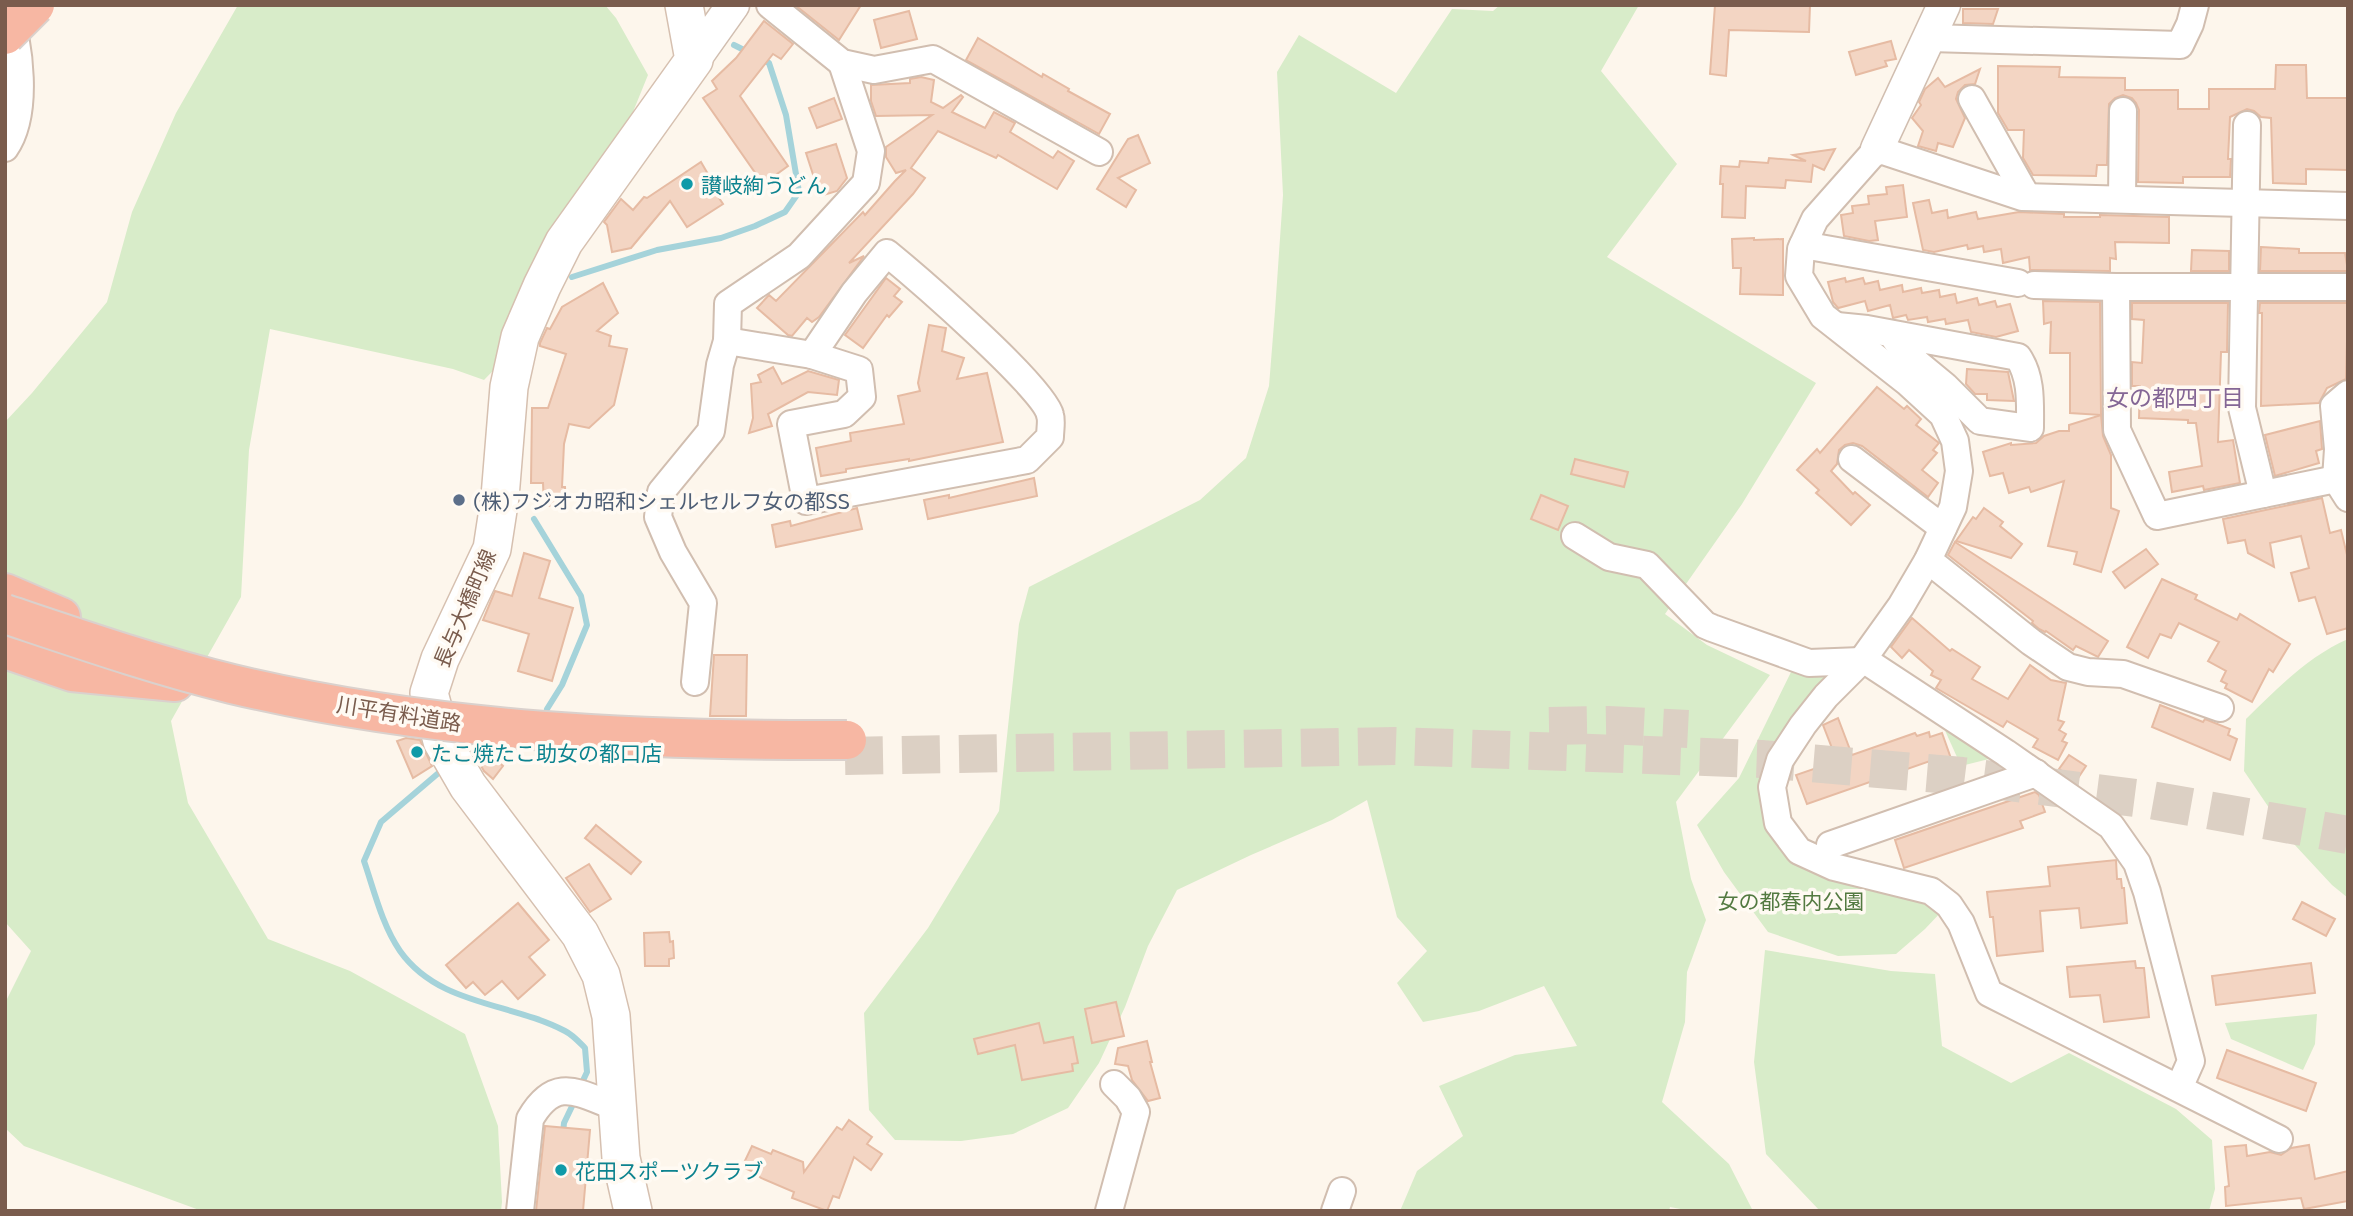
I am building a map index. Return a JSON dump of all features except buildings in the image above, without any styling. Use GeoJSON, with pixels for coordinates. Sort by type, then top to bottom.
{"type":"FeatureCollection","features":[{"type":"Feature","properties":{"kind":"highway"},"geometry":{"type":"LineString","coordinates":[[5,35],[35,5]]}},
{"type":"Feature","properties":{"kind":"highway"},"geometry":{"type":"LineString","coordinates":[[5,593],[182,677]]}},
{"type":"Feature","properties":{"kind":"highway","name":"川平有料道路"},"geometry":{"type":"LineString","coordinates":[[5,614],[182,677]]}},
{"type":"Feature","properties":{"kind":"highway","name":"川平有料道路"},"geometry":{"type":"LineString","coordinates":[[5,626],[182,677],[430,720],[517,729],[846,748]]}},
{"type":"Feature","properties":{"kind":"highway"},"geometry":{"type":"LineString","coordinates":[[5,649],[72,672],[182,677]]}},
{"type":"Feature","properties":{"kind":"main road"},"geometry":{"type":"LineString","coordinates":[[684,5],[694,60]]}},
{"type":"Feature","properties":{"kind":"main road","name":"長与大橋町線"},"geometry":{"type":"LineString","coordinates":[[633,1211],[621,1158],[593,1099],[611,1016],[601,975],[580,934],[468,786],[442,741],[429,692],[440,659],[492,549],[500,497],[509,387],[520,337],[564,242],[694,60]]}},
{"type":"Feature","properties":{"kind":"street"},"geometry":{"type":"LineString","coordinates":[[5,148],[11,140],[17,116],[20,86],[17,53],[6,5]]}},
{"type":"Feature","properties":{"kind":"street"},"geometry":{"type":"LineString","coordinates":[[694,60],[733,5]]}},
{"type":"Feature","properties":{"kind":"street"},"geometry":{"type":"LineString","coordinates":[[770,5],[842,63],[874,70],[933,59],[1099,152]]}},
{"type":"Feature","properties":{"kind":"street"},"geometry":{"type":"LineString","coordinates":[[1944,5],[1877,149],[1815,219],[1803,245],[1799,276],[1823,316],[1907,382],[1943,415],[1955,441],[1959,471],[1953,508],[1928,560],[1901,606],[1862,660],[1826,696],[1803,725],[1780,760],[1773,787],[1779,823],[1799,851],[1834,867],[1931,891],[1949,905],[1961,923],[1989,993],[2279,1139]]}},
{"type":"Feature","properties":{"kind":"street"},"geometry":{"type":"LineString","coordinates":[[1930,38],[2180,45],[2190,24],[2194,5]]}},
{"type":"Feature","properties":{"kind":"street"},"geometry":{"type":"LineString","coordinates":[[695,682],[703,603],[673,552],[659,517],[660,492],[711,431],[720,365],[727,341],[728,304],[799,256],[866,183],[871,150],[842,63]]}},
{"type":"Feature","properties":{"kind":"street"},"geometry":{"type":"LineString","coordinates":[[1972,99],[2028,197]]}},
{"type":"Feature","properties":{"kind":"street"},"geometry":{"type":"LineString","coordinates":[[2122,200],[2123,111]]}},
{"type":"Feature","properties":{"kind":"street"},"geometry":{"type":"LineString","coordinates":[[2247,125],[2242,408],[2263,494]]}},
{"type":"Feature","properties":{"kind":"street"},"geometry":{"type":"LineString","coordinates":[[1877,149],[1986,186],[2028,197],[2348,206]]}},
{"type":"Feature","properties":{"kind":"street"},"geometry":{"type":"LineString","coordinates":[[1803,245],[2026,284],[2116,287],[2348,287]]}},
{"type":"Feature","properties":{"kind":"street"},"geometry":{"type":"LineString","coordinates":[[727,341],[812,355],[859,370],[862,397],[844,414],[791,424],[806,501],[1027,460],[1050,436],[1050,413],[1033,389],[936,294],[887,253],[854,293],[812,355]]}},
{"type":"Feature","properties":{"kind":"street"},"geometry":{"type":"LineString","coordinates":[[2116,287],[2117,430],[2157,516],[2263,494],[2342,488],[2334,406],[2348,394]]}},
{"type":"Feature","properties":{"kind":"street"},"geometry":{"type":"LineString","coordinates":[[1835,326],[1867,329],[2018,357],[2026,369],[2030,396],[2030,428],[1980,421],[1945,386],[1905,353],[1892,335]]}},
{"type":"Feature","properties":{"kind":"street"},"geometry":{"type":"LineString","coordinates":[[1852,459],[1943,528]]}},
{"type":"Feature","properties":{"kind":"street"},"geometry":{"type":"LineString","coordinates":[[1575,536],[1609,557],[1647,565],[1705,625],[1809,663],[1862,660],[2036,773],[2111,826],[2137,863],[2147,892],[2191,1061],[2179,1087]]}},
{"type":"Feature","properties":{"kind":"street"},"geometry":{"type":"LineString","coordinates":[[1928,560],[2031,642],[2068,667],[2088,672],[2123,674],[2220,708]]}},
{"type":"Feature","properties":{"kind":"street"},"geometry":{"type":"LineString","coordinates":[[1830,845],[2036,773]]}},
{"type":"Feature","properties":{"kind":"street"},"geometry":{"type":"LineString","coordinates":[[1109,1211],[1136,1112],[1128,1098],[1114,1084]]}},
{"type":"Feature","properties":{"kind":"street"},"geometry":{"type":"LineString","coordinates":[[520,1211],[530,1119],[537,1106],[553,1092],[593,1099]]}},
{"type":"Feature","properties":{"kind":"green space"},"geometry":{"type":"Polygon","coordinates":[[[238,5],[605,5],[616,18],[648,75],[615,156],[521,342],[484,380],[453,369],[270,329],[249,450],[241,597],[171,721],[188,803],[268,939],[350,971],[465,1034],[498,1126],[501,1211],[202,1211],[24,1146],[5,1128],[5,1003],[31,951],[5,922],[5,422],[107,302],[132,212],[176,113],[238,5]]]}},
{"type":"Feature","properties":{"kind":"green space"},"geometry":{"type":"Polygon","coordinates":[[[1500,5],[1639,5],[1601,71],[1677,164],[1607,257],[1816,383],[1742,504],[1665,614],[1707,645],[1770,675],[1676,802],[1691,879],[1706,920],[1687,972],[1685,1022],[1662,1102],[1729,1164],[1753,1211],[1691,1211],[1670,1207],[1669,1211],[1400,1211],[1417,1171],[1463,1136],[1439,1086],[1515,1055],[1577,1046],[1544,986],[1479,1011],[1423,1022],[1397,983],[1427,951],[1397,917],[1367,800],[1332,820],[1177,890],[1148,946],[1125,1007],[1099,1063],[1068,1108],[1013,1134],[961,1141],[895,1140],[869,1110],[864,1013],[928,928],[999,811],[1019,624],[1029,587],[1200,500],[1246,458],[1269,386],[1283,195],[1277,72],[1299,35],[1396,93],[1452,9],[1493,11],[1500,5]]]}},
{"type":"Feature","properties":{"kind":"green space"},"geometry":{"type":"Polygon","coordinates":[[[2348,639],[2348,898],[2332,885],[2293,843],[2244,771],[2246,719],[2306,664],[2348,639]]]}},
{"type":"Feature","properties":{"kind":"green space","name":"女の都春内公園"},"geometry":{"type":"Polygon","coordinates":[[[1793,668],[1838,671],[1777,743],[1791,856],[1930,902],[1943,910],[1896,954],[1838,956],[1768,932],[1724,872],[1697,825],[1739,778],[1793,668]]]}},
{"type":"Feature","properties":{"kind":"green space"},"geometry":{"type":"Polygon","coordinates":[[[1943,726],[1997,757],[1961,766],[1943,726]]]}},
{"type":"Feature","properties":{"kind":"green space"},"geometry":{"type":"Polygon","coordinates":[[[1765,950],[1891,971],[1935,974],[1942,1046],[2011,1083],[2069,1053],[2176,1109],[2212,1140],[2215,1189],[2209,1211],[1820,1211],[1766,1154],[1754,1062],[1765,950]]]}},
{"type":"Feature","properties":{"kind":"green space"},"geometry":{"type":"Polygon","coordinates":[[[2317,1014],[2315,1044],[2303,1070],[2231,1039],[2225,1023],[2317,1014]]]}},
{"type":"Feature","properties":{"kind":"waterway"},"geometry":{"type":"LineString","coordinates":[[734,45],[748,52]]}},
{"type":"Feature","properties":{"kind":"waterway"},"geometry":{"type":"LineString","coordinates":[[572,277],[657,250],[721,238],[785,212],[799,192],[786,115],[769,63],[761,59]]}},
{"type":"Feature","properties":{"kind":"waterway"},"geometry":{"type":"LineString","coordinates":[[534,519],[581,596],[587,625],[562,685],[547,709]]}},
{"type":"Feature","properties":{"kind":"waterway"},"geometry":{"type":"LineString","coordinates":[[442,770],[381,822],[364,861],[388,930],[400,951],[416,969],[434,983],[476,1001],[544,1021],[573,1037],[585,1048],[587,1072],[580,1087]]}},
{"type":"Feature","properties":{"kind":"waterway"},"geometry":{"type":"LineString","coordinates":[[563,1133],[564,1123],[576,1098]]}},
{"type":"Feature","properties":{"kind":"tunnel"},"geometry":{"type":"LineString","coordinates":[[1549,726],[1608,725],[1688,729]]}},
{"type":"Feature","properties":{"kind":"tunnel"},"geometry":{"type":"LineString","coordinates":[[845,756],[1395,746],[1761,759],[1962,776],[2151,800],[2348,835]]}},
{"type":"Feature","properties":{"kind":"place","name":"讃岐絢うどん"},"geometry":{"type":"Point","coordinates":[687,184]}},
{"type":"Feature","properties":{"kind":"place","name":"(株)フジオカ昭和シェルセルフ女の都SS"},"geometry":{"type":"Point","coordinates":[459,500]}},
{"type":"Feature","properties":{"kind":"place","name":"たこ焼たこ助女の都口店"},"geometry":{"type":"Point","coordinates":[417,752]}},
{"type":"Feature","properties":{"kind":"place","name":"花田スポーツクラブ"},"geometry":{"type":"Point","coordinates":[561,1170]}},
{"type":"Feature","properties":{"kind":"district","name":"女の都四丁目"},"geometry":{"type":"Point","coordinates":[2175,397]}}]}
